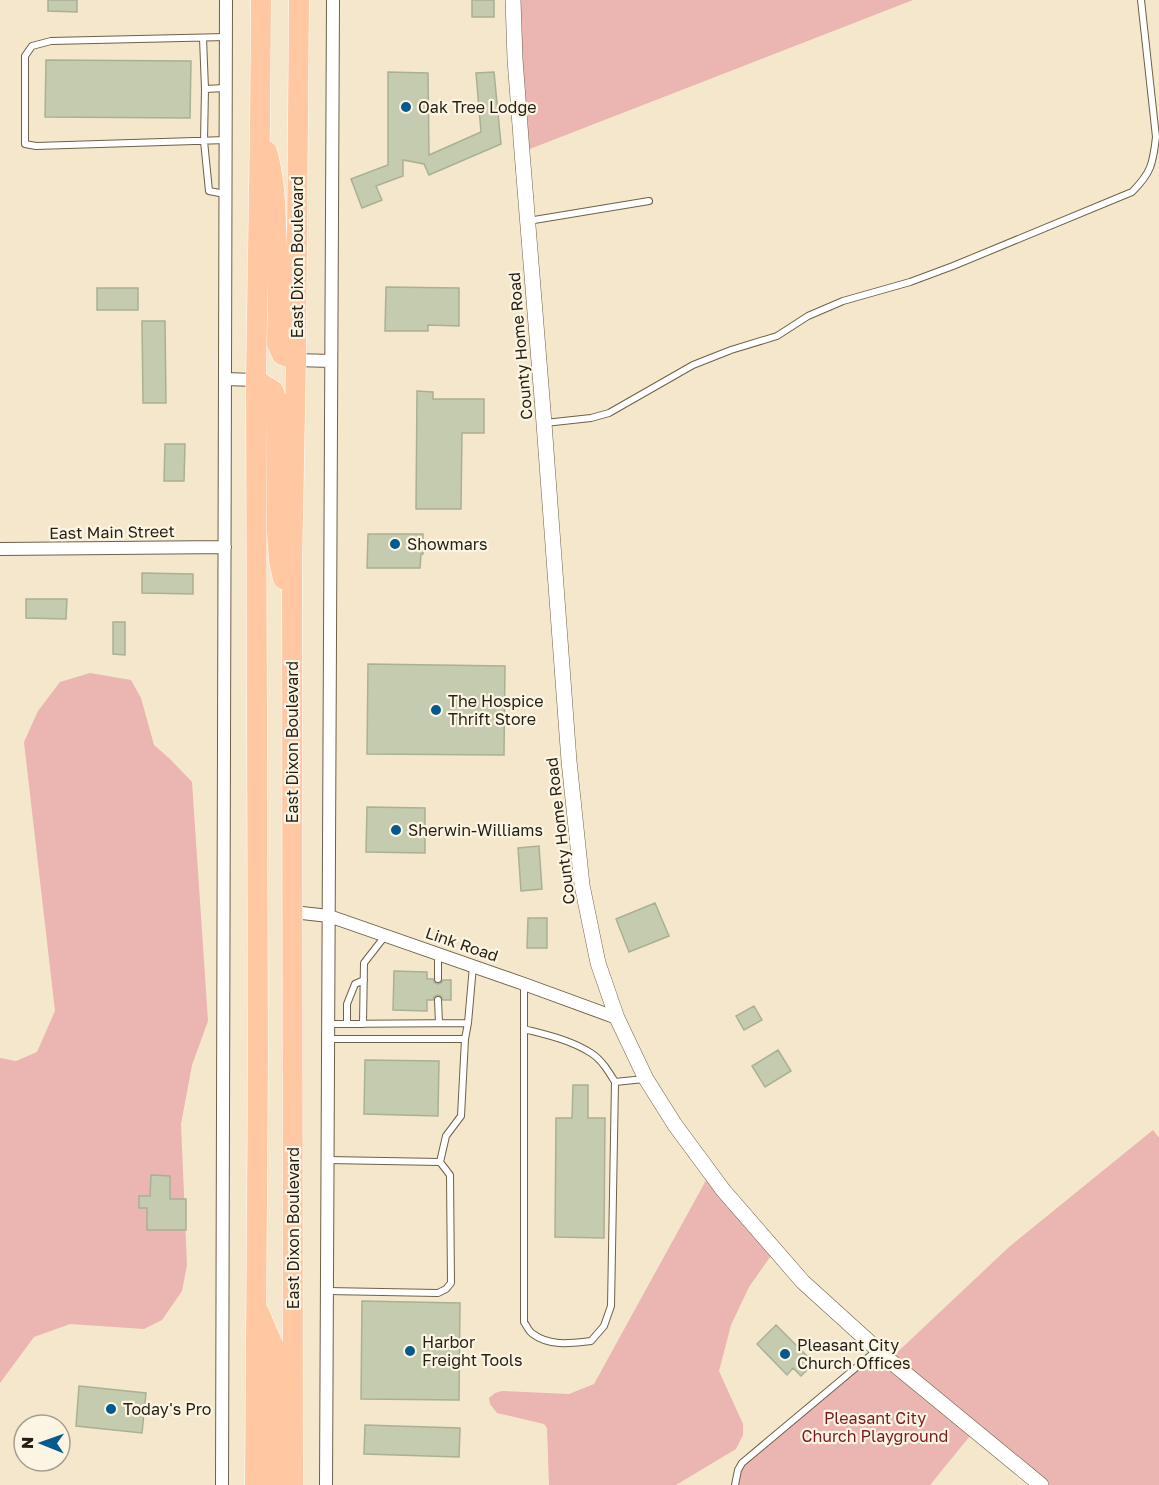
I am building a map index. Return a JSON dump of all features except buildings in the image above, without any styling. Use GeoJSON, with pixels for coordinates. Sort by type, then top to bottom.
{"type":"FeatureCollection","features":[{"type":"Feature","properties":{"kind":"highway"},"geometry":{"type":"LineString","coordinates":[[255,1485],[258,1061],[256,380],[261,0]]}},
{"type":"Feature","properties":{"kind":"highway","name":"East Dixon Boulevard"},"geometry":{"type":"LineString","coordinates":[[293,1485],[292,604],[299,0]]}},
{"type":"Feature","properties":{"kind":"highway"},"geometry":{"type":"LineString","coordinates":[[260,125],[274,181],[278,259],[278,344],[282,355],[296,360]]}},
{"type":"Feature","properties":{"kind":"highway"},"geometry":{"type":"LineString","coordinates":[[256,380],[273,390],[276,398],[279,561],[292,604]]}},
{"type":"Feature","properties":{"kind":"highway"},"geometry":{"type":"LineString","coordinates":[[256,1304],[274,1347],[274,1485]]}},
{"type":"Feature","properties":{"kind":"street"},"geometry":{"type":"LineString","coordinates":[[222,1485],[226,0]]}},
{"type":"Feature","properties":{"kind":"street","name":"East Dixon Boulevard"},"geometry":{"type":"LineString","coordinates":[[326,1485],[333,0]]}},
{"type":"Feature","properties":{"kind":"street","name":"County Home Road"},"geometry":{"type":"LineString","coordinates":[[513,0],[515,59],[569,761],[582,885],[598,963],[617,1018],[646,1079],[675,1125],[723,1190],[805,1284],[877,1350],[1041,1485]]}},
{"type":"Feature","properties":{"kind":"street"},"geometry":{"type":"LineString","coordinates":[[296,360],[331,362]]}},
{"type":"Feature","properties":{"kind":"street"},"geometry":{"type":"LineString","coordinates":[[225,379],[256,380]]}},
{"type":"Feature","properties":{"kind":"street","name":"East Main Street"},"geometry":{"type":"LineString","coordinates":[[0,549],[225,547]]}},
{"type":"Feature","properties":{"kind":"street","name":"Link Road"},"geometry":{"type":"LineString","coordinates":[[293,912],[329,916],[617,1018]]}},
{"type":"Feature","properties":{"kind":"lane"},"geometry":{"type":"LineString","coordinates":[[544,423],[591,418],[609,412],[693,365],[777,336],[808,316],[843,301],[910,282],[953,266],[1132,192],[1148,174],[1154,157],[1156,137],[1141,0]]}},
{"type":"Feature","properties":{"kind":"lane"},"geometry":{"type":"LineString","coordinates":[[226,37],[51,41],[32,46],[25,56],[25,144],[36,146],[226,140]]}},
{"type":"Feature","properties":{"kind":"lane"},"geometry":{"type":"LineString","coordinates":[[203,38],[204,141],[209,191],[225,194]]}},
{"type":"Feature","properties":{"kind":"lane"},"geometry":{"type":"LineString","coordinates":[[205,89],[226,88]]}},
{"type":"Feature","properties":{"kind":"lane"},"geometry":{"type":"LineString","coordinates":[[527,222],[649,201]]}},
{"type":"Feature","properties":{"kind":"lane"},"geometry":{"type":"LineString","coordinates":[[363,1024],[364,963],[386,936]]}},
{"type":"Feature","properties":{"kind":"lane"},"geometry":{"type":"LineString","coordinates":[[438,953],[438,980]]}},
{"type":"Feature","properties":{"kind":"lane"},"geometry":{"type":"LineString","coordinates":[[440,1162],[446,1136],[461,1116],[465,1039],[473,966]]}},
{"type":"Feature","properties":{"kind":"lane"},"geometry":{"type":"LineString","coordinates":[[347,1024],[348,1004],[356,984],[364,980]]}},
{"type":"Feature","properties":{"kind":"lane"},"geometry":{"type":"LineString","coordinates":[[524,984],[524,1029],[524,1322],[532,1334],[545,1340],[571,1344],[591,1341],[604,1326],[611,1306],[615,1082],[606,1067],[593,1054],[567,1040],[524,1029]]}},
{"type":"Feature","properties":{"kind":"lane"},"geometry":{"type":"LineString","coordinates":[[438,1000],[438,1023]]}},
{"type":"Feature","properties":{"kind":"lane"},"geometry":{"type":"LineString","coordinates":[[328,1024],[468,1023]]}},
{"type":"Feature","properties":{"kind":"lane"},"geometry":{"type":"LineString","coordinates":[[328,1039],[465,1039]]}},
{"type":"Feature","properties":{"kind":"lane"},"geometry":{"type":"LineString","coordinates":[[615,1082],[646,1079]]}},
{"type":"Feature","properties":{"kind":"lane"},"geometry":{"type":"LineString","coordinates":[[328,1160],[440,1162]]}},
{"type":"Feature","properties":{"kind":"lane"},"geometry":{"type":"LineString","coordinates":[[327,1291],[438,1293],[450,1286],[450,1175],[440,1162]]}},
{"type":"Feature","properties":{"kind":"lane"},"geometry":{"type":"LineString","coordinates":[[735,1485],[742,1463],[877,1350]]}},
{"type":"Feature","properties":{"kind":"green space"},"geometry":{"type":"Polygon","coordinates":[[[513,0],[913,0],[522,152],[513,0]]]}},
{"type":"Feature","properties":{"kind":"green space"},"geometry":{"type":"Polygon","coordinates":[[[90,673],[131,680],[141,698],[154,745],[192,782],[208,1021],[192,1065],[181,1124],[187,1265],[182,1291],[162,1320],[144,1329],[70,1324],[34,1337],[0,1383],[0,1058],[16,1061],[37,1052],[55,1011],[24,742],[38,711],[60,682],[90,673]]]}},
{"type":"Feature","properties":{"kind":"green space","name":"Pleasant City Church Playground"},"geometry":{"type":"Polygon","coordinates":[[[1153,1130],[1159,1138],[1159,1485],[1041,1485],[974,1431],[930,1485],[735,1485],[738,1470],[877,1350],[889,1360],[1009,1247],[1153,1130]]]}},
{"type":"Feature","properties":{"kind":"green space"},"geometry":{"type":"Polygon","coordinates":[[[710,1173],[775,1250],[749,1287],[731,1325],[719,1371],[743,1424],[743,1435],[736,1449],[676,1485],[549,1485],[547,1428],[544,1424],[497,1413],[490,1404],[489,1398],[502,1391],[569,1394],[594,1384],[710,1173]]]}},
{"type":"Feature","properties":{"kind":"place","name":"Oak Tree Lodge"},"geometry":{"type":"Point","coordinates":[406,107]}},
{"type":"Feature","properties":{"kind":"place","name":"Showmars"},"geometry":{"type":"Point","coordinates":[395,544]}},
{"type":"Feature","properties":{"kind":"place","name":"The Hospice Thrift Store"},"geometry":{"type":"Point","coordinates":[436,710]}},
{"type":"Feature","properties":{"kind":"place","name":"Sherwin-Williams"},"geometry":{"type":"Point","coordinates":[396,830]}},
{"type":"Feature","properties":{"kind":"place","name":"Harbor Freight Tools"},"geometry":{"type":"Point","coordinates":[410,1351]}},
{"type":"Feature","properties":{"kind":"place","name":"Pleasant City Church Offices"},"geometry":{"type":"Point","coordinates":[785,1354]}},
{"type":"Feature","properties":{"kind":"place","name":"Today's Pro"},"geometry":{"type":"Point","coordinates":[111,1409]}}]}
